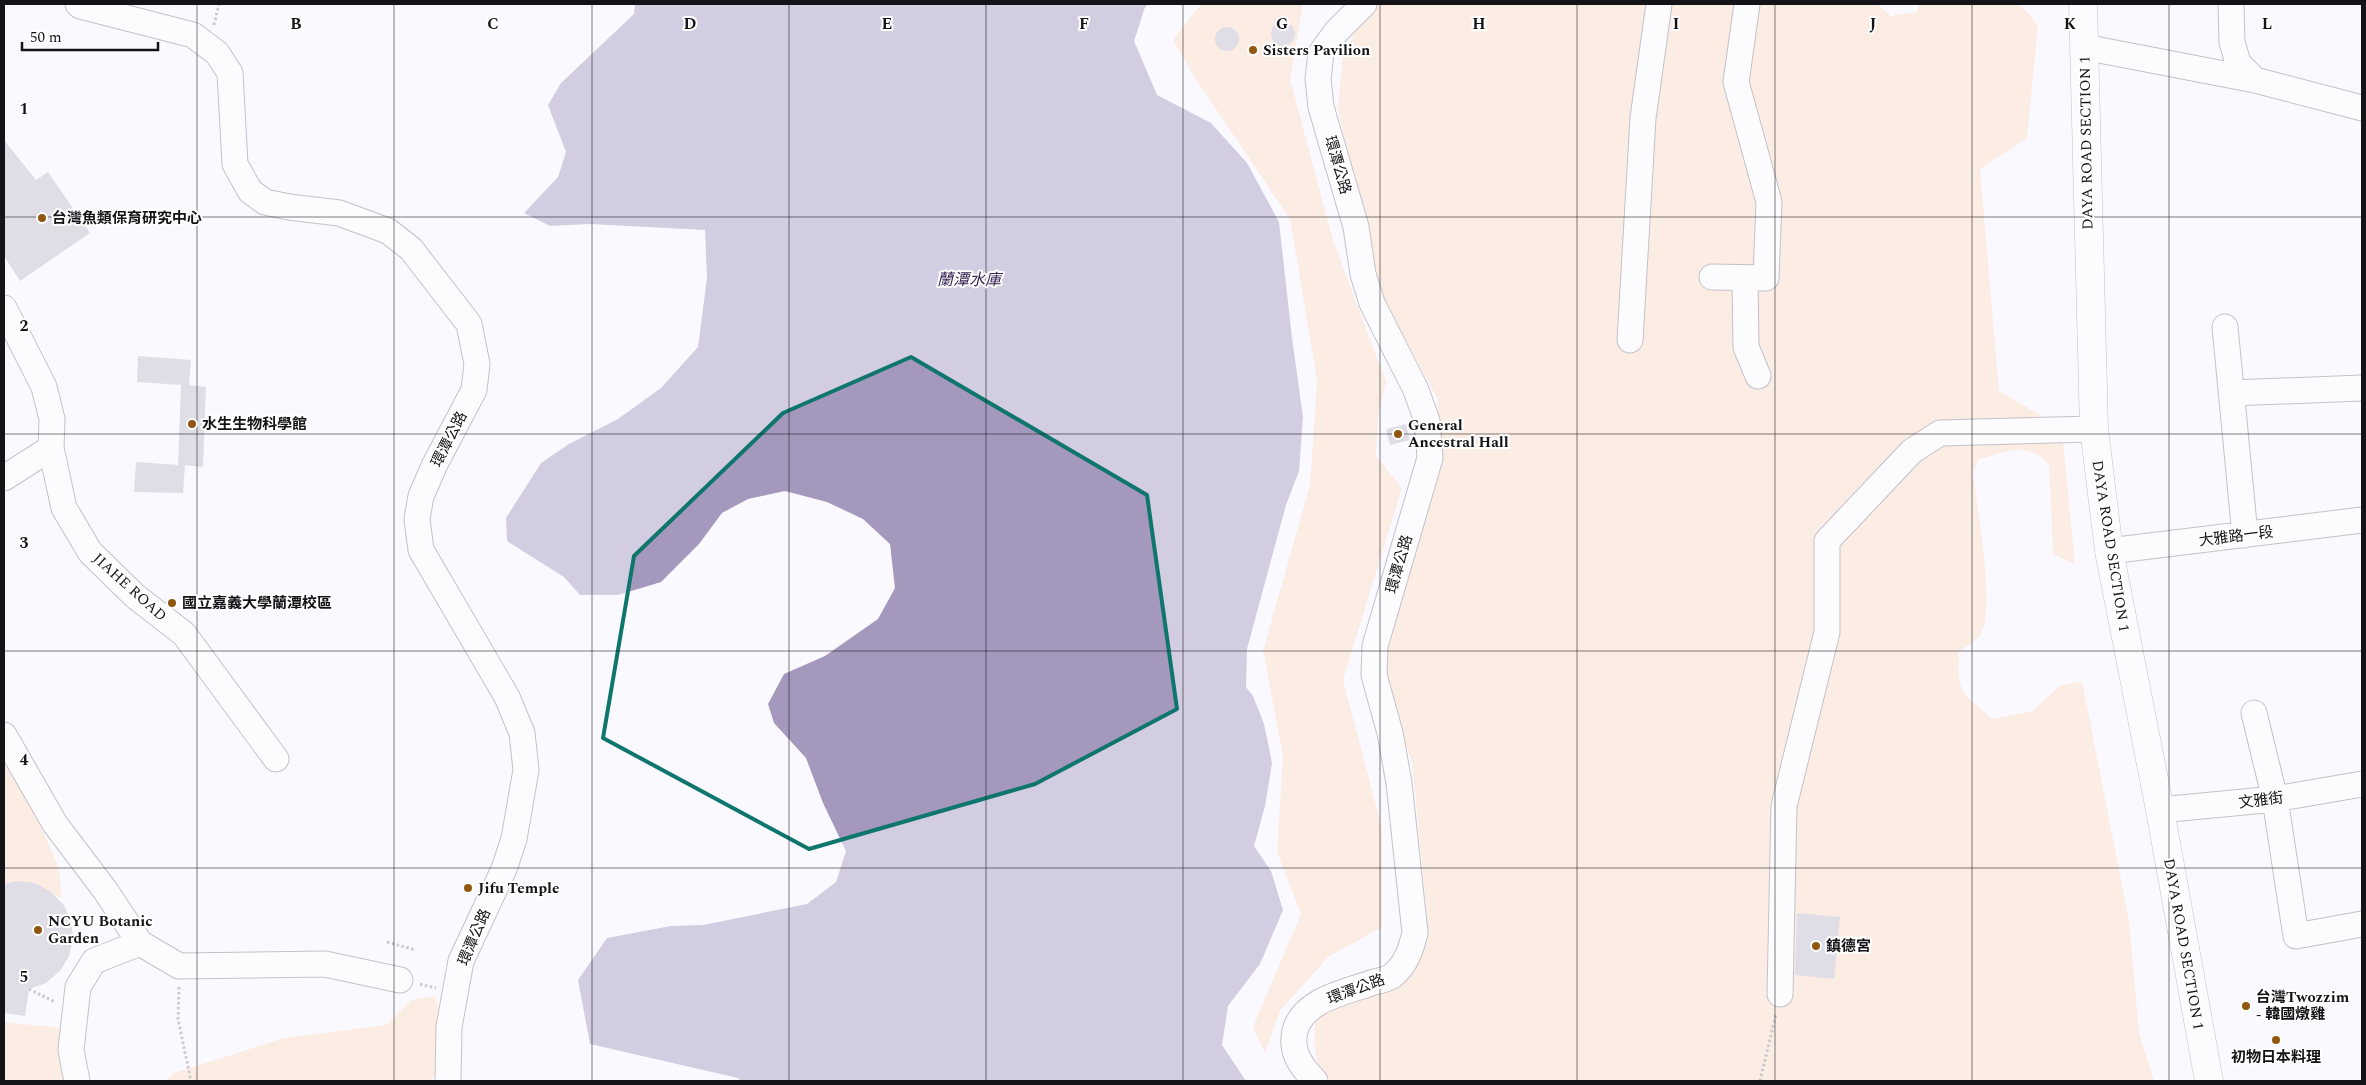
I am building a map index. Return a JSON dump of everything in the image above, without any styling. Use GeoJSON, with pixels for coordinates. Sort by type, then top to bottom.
{"type":"FeatureCollection","features":[{"type":"Feature","properties":{"kind":"main road","name":"DAYA ROAD SECTION 1"},"geometry":{"type":"LineString","coordinates":[[2083,4],[2094,429],[2109,551],[2160,810],[2209,1081]]}},
{"type":"Feature","properties":{"kind":"street","name":"環潭公路"},"geometry":{"type":"LineString","coordinates":[[78,4],[193,35],[217,53],[230,73],[235,164],[250,191],[265,202],[339,213],[388,230],[411,249],[469,324],[478,364],[474,390],[435,464],[421,496],[417,518],[421,550],[507,697],[522,733],[526,770],[514,839],[504,869],[461,960],[449,1027],[448,1081]]}},
{"type":"Feature","properties":{"kind":"street","name":"環潭公路"},"geometry":{"type":"LineString","coordinates":[[1315,1081],[1298,1061],[1292,1042],[1297,1024],[1305,1011],[1327,998],[1391,976],[1410,954],[1415,933],[1399,783],[1390,733],[1374,675],[1375,646],[1430,458],[1427,421],[1416,390],[1372,303],[1366,284],[1356,227],[1321,107],[1318,79],[1321,53],[1336,32],[1364,4]]}},
{"type":"Feature","properties":{"kind":"street"},"geometry":{"type":"LineString","coordinates":[[1630,340],[1643,118],[1659,4]]}},
{"type":"Feature","properties":{"kind":"street"},"geometry":{"type":"LineString","coordinates":[[1712,277],[1766,278],[1769,202],[1736,82],[1748,4]]}},
{"type":"Feature","properties":{"kind":"street"},"geometry":{"type":"LineString","coordinates":[[2231,4],[2232,42],[2238,64],[2255,80]]}},
{"type":"Feature","properties":{"kind":"street"},"geometry":{"type":"LineString","coordinates":[[2084,47],[2255,80],[2362,108]]}},
{"type":"Feature","properties":{"kind":"street"},"geometry":{"type":"LineString","coordinates":[[1745,278],[1746,347],[1758,376]]}},
{"type":"Feature","properties":{"kind":"street","name":"JIAHE ROAD"},"geometry":{"type":"LineString","coordinates":[[4,308],[44,387],[52,419],[51,448],[64,508],[90,552],[135,596],[184,634],[276,759]]}},
{"type":"Feature","properties":{"kind":"street"},"geometry":{"type":"LineString","coordinates":[[2225,327],[2245,535]]}},
{"type":"Feature","properties":{"kind":"street"},"geometry":{"type":"LineString","coordinates":[[2231,394],[2362,388]]}},
{"type":"Feature","properties":{"kind":"street"},"geometry":{"type":"LineString","coordinates":[[1780,994],[1784,806],[1828,632],[1827,542],[1912,451],[1940,433],[2094,429]]}},
{"type":"Feature","properties":{"kind":"street"},"geometry":{"type":"LineString","coordinates":[[4,478],[51,448]]}},
{"type":"Feature","properties":{"kind":"street","name":"大雅路一段"},"geometry":{"type":"LineString","coordinates":[[2109,551],[2362,520]]}},
{"type":"Feature","properties":{"kind":"street"},"geometry":{"type":"LineString","coordinates":[[2254,714],[2275,799],[2296,936],[2362,924]]}},
{"type":"Feature","properties":{"kind":"street"},"geometry":{"type":"LineString","coordinates":[[4,735],[55,824],[105,890],[140,943],[179,966],[325,964],[400,980]]}},
{"type":"Feature","properties":{"kind":"street","name":"文雅街"},"geometry":{"type":"LineString","coordinates":[[2160,810],[2275,799],[2362,784]]}},
{"type":"Feature","properties":{"kind":"street"},"geometry":{"type":"LineString","coordinates":[[77,1081],[71,1050],[78,988],[94,962],[140,943]]}},
{"type":"Feature","properties":{"kind":"path"},"geometry":{"type":"LineString","coordinates":[[387,942],[416,950]]}},
{"type":"Feature","properties":{"kind":"path"},"geometry":{"type":"LineString","coordinates":[[179,966],[178,1019],[191,1081]]}},
{"type":"Feature","properties":{"kind":"path"},"geometry":{"type":"LineString","coordinates":[[400,980],[454,992]]}},
{"type":"Feature","properties":{"kind":"path"},"geometry":{"type":"LineString","coordinates":[[29,989],[76,1012]]}},
{"type":"Feature","properties":{"kind":"path"},"geometry":{"type":"LineString","coordinates":[[1760,1081],[1780,994]]}},
{"type":"Feature","properties":{"kind":"highlighted area"},"geometry":{"type":"Polygon","coordinates":[[[911,357],[1147,495],[1177,709],[1035,784],[809,849],[603,738],[634,556],[783,413],[911,357]]]}},
{"type":"Feature","properties":{"kind":"shaded area"},"geometry":{"type":"Polygon","coordinates":[[[1201,4],[1303,4],[1290,79],[1333,240],[1386,382],[1378,415],[1376,456],[1402,488],[1343,680],[1382,828],[1382,927],[1328,957],[1280,1011],[1265,1053],[1253,1027],[1301,914],[1277,852],[1283,755],[1263,651],[1310,485],[1317,381],[1290,219],[1191,72],[1173,40],[1201,4]]]}},
{"type":"Feature","properties":{"kind":"shaded area"},"geometry":{"type":"Polygon","coordinates":[[[1369,4],[1878,4],[1891,16],[1916,12],[1920,4],[2012,4],[2022,6],[2038,26],[2027,138],[1980,169],[1999,391],[2045,418],[2063,442],[2075,564],[2053,554],[2049,464],[2041,457],[2024,450],[2006,451],[1978,460],[1973,472],[1986,582],[1985,623],[1980,635],[1959,652],[1959,677],[1968,698],[1993,719],[2032,711],[2060,686],[2082,681],[2129,920],[2139,1033],[2154,1081],[1326,1081],[1318,1063],[1314,1045],[1318,1008],[1358,986],[1425,941],[1427,915],[1412,762],[1379,672],[1439,451],[1438,400],[1376,284],[1338,109],[1343,55],[1369,4]]]}},
{"type":"Feature","properties":{"kind":"shaded area"},"geometry":{"type":"Polygon","coordinates":[[[4,763],[32,807],[59,868],[62,898],[40,888],[4,888],[4,763]]]}},
{"type":"Feature","properties":{"kind":"shaded area"},"geometry":{"type":"Polygon","coordinates":[[[435,996],[442,1021],[434,1076],[431,1081],[165,1081],[174,1073],[284,1038],[386,1025],[411,1000],[435,996]]]}},
{"type":"Feature","properties":{"kind":"shaded area"},"geometry":{"type":"Polygon","coordinates":[[[4,1022],[62,1028],[91,1081],[4,1081],[4,1022]]]}},
{"type":"Feature","properties":{"kind":"water","name":"蘭潭水庫"},"geometry":{"type":"Polygon","coordinates":[[[635,4],[1149,4],[1145,7],[1134,41],[1157,95],[1211,123],[1247,163],[1279,222],[1303,417],[1299,471],[1286,505],[1247,649],[1246,687],[1253,696],[1264,724],[1272,763],[1265,806],[1254,846],[1271,871],[1283,910],[1260,964],[1228,1006],[1222,1045],[1246,1081],[741,1081],[738,1078],[590,1044],[578,980],[607,938],[671,926],[703,925],[807,904],[836,882],[846,851],[823,803],[806,758],[774,723],[768,704],[784,674],[825,656],[878,619],[895,588],[890,544],[863,519],[827,502],[785,491],[748,499],[722,513],[699,544],[661,582],[618,595],[580,595],[564,577],[507,541],[506,518],[541,463],[569,444],[618,419],[661,388],[698,347],[707,278],[705,230],[590,224],[550,226],[524,213],[558,177],[566,152],[548,105],[561,83],[634,14],[635,4]]]}},
{"type":"Feature","properties":{"kind":"building"},"geometry":{"type":"Polygon","coordinates":[[[1283,22],[1291,26],[1295,34],[1291,42],[1283,46],[1275,42],[1271,34],[1275,26],[1283,22]]]}},
{"type":"Feature","properties":{"kind":"building"},"geometry":{"type":"Polygon","coordinates":[[[1227,27],[1235,31],[1239,39],[1235,47],[1227,51],[1219,47],[1215,39],[1219,31],[1227,27]]]}},
{"type":"Feature","properties":{"kind":"building","name":"台灣魚類保育研究中心"},"geometry":{"type":"Polygon","coordinates":[[[4,140],[36,180],[48,172],[90,233],[20,281],[4,256],[4,140]]]}},
{"type":"Feature","properties":{"kind":"building","name":"水生生物科學館"},"geometry":{"type":"Polygon","coordinates":[[[138,356],[191,360],[189,385],[206,387],[203,467],[185,465],[183,493],[134,492],[136,462],[178,465],[181,385],[137,382],[138,356]]]}},
{"type":"Feature","properties":{"kind":"building","name":"General Ancestral Hall"},"geometry":{"type":"Polygon","coordinates":[[[1406,424],[1410,440],[1390,445],[1386,429],[1406,424]]]}},
{"type":"Feature","properties":{"kind":"building","name":"NCYU Botanic Garden"},"geometry":{"type":"Polygon","coordinates":[[[17,881],[35,883],[51,892],[63,904],[71,920],[73,939],[69,956],[60,971],[46,983],[29,989],[25,1016],[4,1013],[4,884],[17,881]]]}},
{"type":"Feature","properties":{"kind":"building","name":"鎮德宮"},"geometry":{"type":"Polygon","coordinates":[[[1797,913],[1840,917],[1834,979],[1795,975],[1797,913]]]}},
{"type":"Feature","properties":{"kind":"place","name":"Sisters Pavilion"},"geometry":{"type":"Point","coordinates":[1253,50]}},
{"type":"Feature","properties":{"kind":"place","name":"台灣魚類保育研究中心"},"geometry":{"type":"Point","coordinates":[42,218]}},
{"type":"Feature","properties":{"kind":"place","name":"水生生物科學館"},"geometry":{"type":"Point","coordinates":[192,424]}},
{"type":"Feature","properties":{"kind":"place","name":"General Ancestral Hall"},"geometry":{"type":"Point","coordinates":[1398,434]}},
{"type":"Feature","properties":{"kind":"place","name":"國立嘉義大學蘭潭校區"},"geometry":{"type":"Point","coordinates":[172,603]}},
{"type":"Feature","properties":{"kind":"place","name":"Jifu Temple"},"geometry":{"type":"Point","coordinates":[468,888]}},
{"type":"Feature","properties":{"kind":"place","name":"NCYU Botanic Garden"},"geometry":{"type":"Point","coordinates":[38,930]}},
{"type":"Feature","properties":{"kind":"place","name":"鎮德宮"},"geometry":{"type":"Point","coordinates":[1816,946]}},
{"type":"Feature","properties":{"kind":"place","name":"台灣Twozzim - 韓國燉雞"},"geometry":{"type":"Point","coordinates":[2246,1006]}},
{"type":"Feature","properties":{"kind":"place","name":"初物日本料理"},"geometry":{"type":"Point","coordinates":[2276,1040]}}]}
